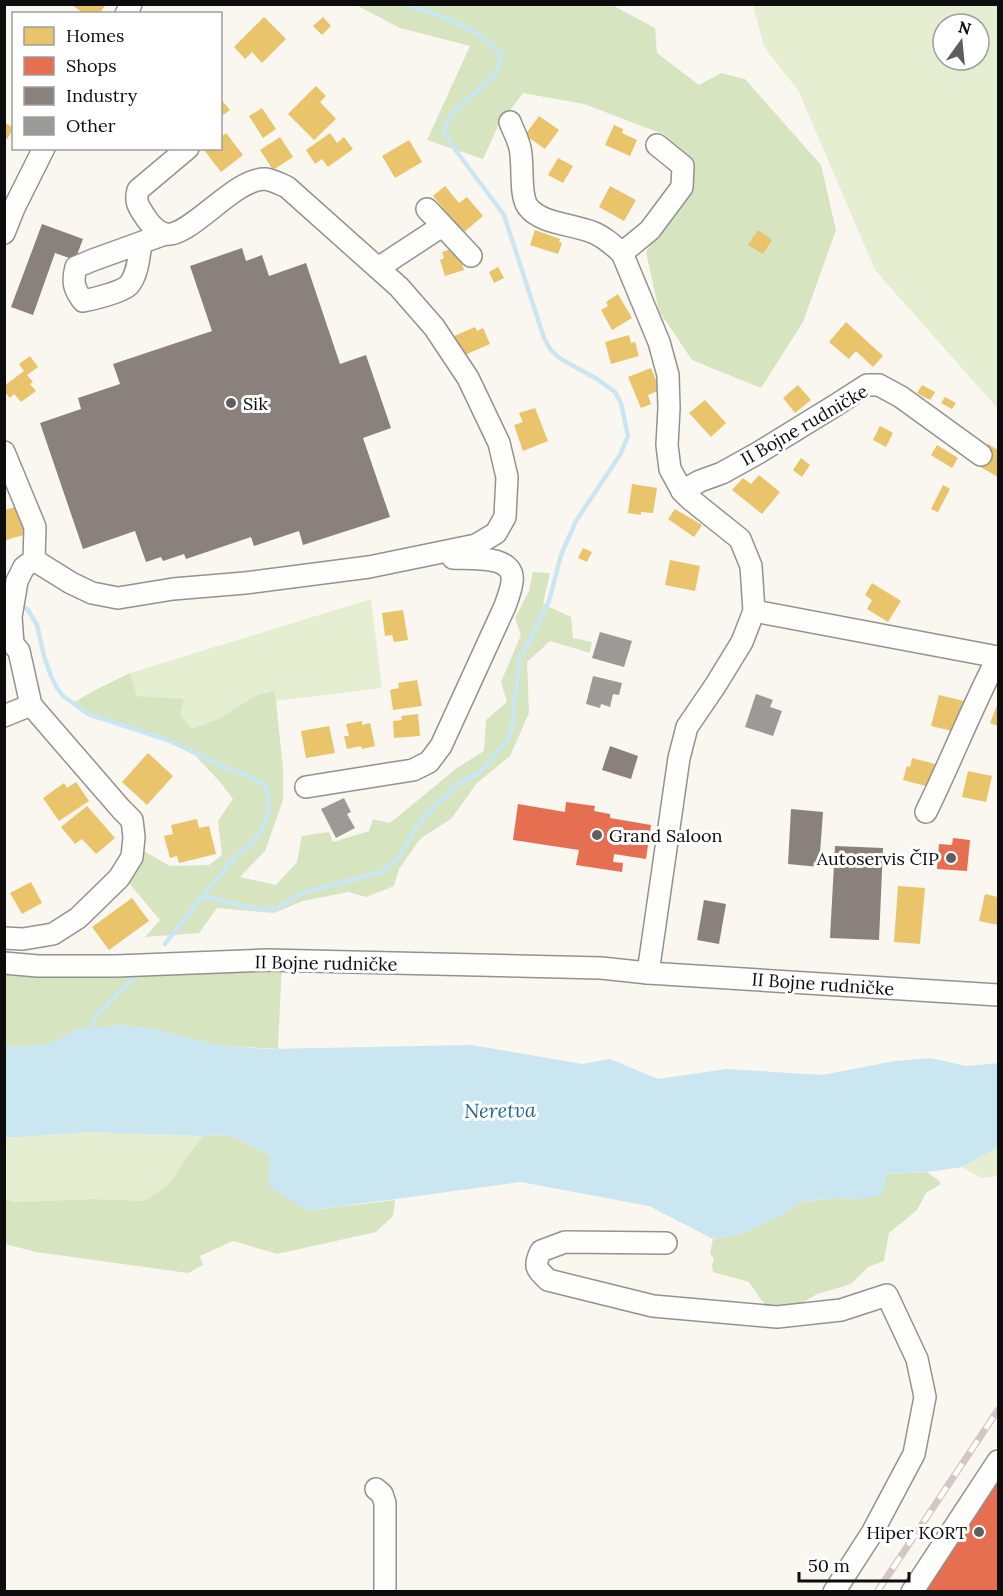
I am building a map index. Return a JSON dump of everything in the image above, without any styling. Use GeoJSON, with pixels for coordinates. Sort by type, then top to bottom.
{"type":"FeatureCollection","features":[{"type":"Feature","properties":{"kind":"street"},"geometry":{"type":"LineString","coordinates":[[510,122],[520,147],[524,172],[522,193],[528,207],[540,217],[592,232],[611,243],[622,253],[659,342],[668,375],[667,445],[670,469],[682,491],[740,539],[751,566],[754,611],[742,642],[687,727],[679,758],[648,973]]}},
{"type":"Feature","properties":{"kind":"street"},"geometry":{"type":"LineString","coordinates":[[622,253],[650,230],[682,187],[683,166],[657,145]]}},
{"type":"Feature","properties":{"kind":"street"},"geometry":{"type":"LineString","coordinates":[[4,233],[43,150]]}},
{"type":"Feature","properties":{"kind":"street"},"geometry":{"type":"LineString","coordinates":[[165,234],[148,222],[137,205],[136,198],[138,190],[186,150]]}},
{"type":"Feature","properties":{"kind":"street"},"geometry":{"type":"LineString","coordinates":[[34,560],[71,584],[92,593],[118,598],[172,589],[245,583],[369,567],[476,545],[496,533],[505,517],[507,477],[499,443],[468,378],[434,327],[399,287],[287,187],[266,179],[254,180],[176,233],[165,234],[141,243]]}},
{"type":"Feature","properties":{"kind":"street"},"geometry":{"type":"LineString","coordinates":[[427,209],[471,256]]}},
{"type":"Feature","properties":{"kind":"street"},"geometry":{"type":"LineString","coordinates":[[378,268],[442,226]]}},
{"type":"Feature","properties":{"kind":"street","name":"II Bojne rudničke"},"geometry":{"type":"LineString","coordinates":[[682,491],[758,453],[867,385],[879,385],[901,398],[981,454]]}},
{"type":"Feature","properties":{"kind":"street"},"geometry":{"type":"LineString","coordinates":[[4,452],[35,527],[34,560]]}},
{"type":"Feature","properties":{"kind":"street"},"geometry":{"type":"LineString","coordinates":[[306,787],[413,770],[429,762],[441,746],[505,606],[512,574],[506,565],[492,560],[450,558],[438,552]]}},
{"type":"Feature","properties":{"kind":"street"},"geometry":{"type":"LineString","coordinates":[[4,938],[23,939],[53,934],[78,918],[119,878],[132,857],[134,837],[132,820],[31,705],[19,651],[9,644],[17,581],[24,567],[34,560]]}},
{"type":"Feature","properties":{"kind":"street"},"geometry":{"type":"LineString","coordinates":[[754,611],[999,657],[978,695],[926,812]]}},
{"type":"Feature","properties":{"kind":"street"},"geometry":{"type":"LineString","coordinates":[[4,716],[31,705]]}},
{"type":"Feature","properties":{"kind":"street","name":"II Bojne rudničke"},"geometry":{"type":"LineString","coordinates":[[4,963],[38,966],[116,966],[267,960],[601,968],[648,973],[999,995]]}},
{"type":"Feature","properties":{"kind":"street"},"geometry":{"type":"LineString","coordinates":[[666,1243],[565,1242],[541,1251],[536,1261],[537,1268],[548,1280],[653,1306],[777,1317],[841,1310],[887,1295],[917,1359],[925,1397],[914,1454],[872,1533],[834,1592]]}},
{"type":"Feature","properties":{"kind":"street"},"geometry":{"type":"LineString","coordinates":[[912,1592],[999,1461]]}},
{"type":"Feature","properties":{"kind":"street"},"geometry":{"type":"LineString","coordinates":[[376,1489],[382,1494],[385,1503],[385,1592]]}},
{"type":"Feature","properties":{"kind":"green space"},"geometry":{"type":"Polygon","coordinates":[[[356,5],[612,5],[655,28],[657,53],[699,85],[721,73],[745,79],[821,165],[836,230],[803,322],[761,388],[692,360],[659,311],[646,252],[695,174],[663,134],[584,104],[523,93],[498,126],[483,159],[427,140],[470,46],[400,28],[356,5]]]}},
{"type":"Feature","properties":{"kind":"green space"},"geometry":{"type":"Polygon","coordinates":[[[753,5],[998,5],[998,409],[875,270],[798,90],[764,47],[753,5]]]}},
{"type":"Feature","properties":{"kind":"green space"},"geometry":{"type":"Polygon","coordinates":[[[533,572],[550,573],[543,604],[571,617],[573,638],[592,642],[590,653],[550,641],[527,662],[529,713],[510,756],[477,783],[451,819],[421,838],[399,869],[394,886],[366,897],[348,892],[303,901],[274,913],[217,908],[199,933],[145,937],[160,920],[128,882],[140,849],[170,866],[209,865],[222,855],[218,821],[233,799],[191,751],[168,740],[88,714],[73,703],[130,673],[137,696],[184,699],[180,713],[191,729],[219,719],[255,696],[274,691],[283,768],[283,800],[265,851],[240,877],[276,885],[297,862],[302,836],[329,832],[333,842],[369,831],[373,819],[390,823],[457,768],[484,751],[486,720],[507,702],[501,682],[521,635],[515,618],[529,591],[533,572]]]}},
{"type":"Feature","properties":{"kind":"green space"},"geometry":{"type":"Polygon","coordinates":[[[371,599],[382,688],[276,701],[274,692],[255,696],[219,719],[191,729],[180,713],[137,696],[130,673],[371,599]]]}},
{"type":"Feature","properties":{"kind":"green space"},"geometry":{"type":"Polygon","coordinates":[[[282,961],[278,1049],[217,1045],[154,1029],[119,1025],[73,1030],[59,1040],[41,1046],[5,1046],[4,963],[282,961]]]}},
{"type":"Feature","properties":{"kind":"green space"},"geometry":{"type":"Polygon","coordinates":[[[89,1132],[204,1136],[186,1157],[168,1185],[145,1201],[92,1199],[16,1202],[5,1199],[4,1138],[89,1132]]]}},
{"type":"Feature","properties":{"kind":"green space"},"geometry":{"type":"Polygon","coordinates":[[[229,1135],[270,1155],[307,1211],[395,1200],[393,1216],[376,1232],[277,1254],[233,1241],[200,1256],[203,1265],[188,1273],[36,1252],[5,1244],[4,1199],[16,1202],[92,1199],[145,1201],[168,1185],[186,1157],[204,1136],[229,1135]]]}},
{"type":"Feature","properties":{"kind":"green space"},"geometry":{"type":"Polygon","coordinates":[[[998,1147],[998,1176],[981,1178],[962,1167],[998,1147]]]}},
{"type":"Feature","properties":{"kind":"green space"},"geometry":{"type":"Polygon","coordinates":[[[927,1172],[941,1184],[926,1193],[917,1210],[889,1233],[884,1261],[868,1267],[851,1284],[817,1294],[797,1306],[766,1305],[749,1282],[713,1272],[714,1259],[710,1253],[713,1239],[742,1234],[785,1213],[800,1202],[835,1198],[862,1199],[888,1174],[927,1172]]]}},
{"type":"Feature","properties":{"kind":"water","name":"Neretva"},"geometry":{"type":"Polygon","coordinates":[[[119,1025],[154,1029],[217,1045],[268,1049],[472,1045],[582,1064],[610,1059],[658,1079],[727,1069],[822,1075],[895,1061],[930,1058],[966,1066],[998,1063],[998,1147],[962,1167],[888,1174],[881,1196],[800,1202],[785,1213],[742,1234],[713,1239],[649,1206],[521,1182],[307,1211],[268,1186],[270,1155],[229,1135],[89,1132],[5,1138],[5,1046],[41,1046],[59,1040],[73,1030],[119,1025]]]}},
{"type":"Feature","properties":{"kind":"building: Homes"},"geometry":{"type":"Polygon","coordinates":[[[71,4],[106,4],[100,12],[81,12],[71,4]]]}},
{"type":"Feature","properties":{"kind":"building: Homes"},"geometry":{"type":"Polygon","coordinates":[[[264,17],[286,39],[262,63],[252,52],[245,59],[234,47],[264,17]]]}},
{"type":"Feature","properties":{"kind":"building: Homes"},"geometry":{"type":"Polygon","coordinates":[[[323,17],[331,26],[322,35],[313,26],[323,17]]]}},
{"type":"Feature","properties":{"kind":"building: Homes"},"geometry":{"type":"Polygon","coordinates":[[[316,86],[326,96],[320,102],[336,119],[314,140],[288,114],[316,86]]]}},
{"type":"Feature","properties":{"kind":"building: Homes"},"geometry":{"type":"Polygon","coordinates":[[[222,100],[230,110],[222,116],[222,100]]]}},
{"type":"Feature","properties":{"kind":"building: Homes"},"geometry":{"type":"Polygon","coordinates":[[[262,108],[276,129],[263,138],[249,116],[262,108]]]}},
{"type":"Feature","properties":{"kind":"building: Homes"},"geometry":{"type":"Polygon","coordinates":[[[539,116],[559,130],[545,149],[525,135],[539,116]]]}},
{"type":"Feature","properties":{"kind":"building: Homes"},"geometry":{"type":"Polygon","coordinates":[[[4,122],[12,127],[12,131],[7,139],[4,138],[4,122]]]}},
{"type":"Feature","properties":{"kind":"building: Homes"},"geometry":{"type":"Polygon","coordinates":[[[614,125],[623,129],[622,133],[637,140],[630,156],[605,145],[614,125]]]}},
{"type":"Feature","properties":{"kind":"building: Homes"},"geometry":{"type":"Polygon","coordinates":[[[226,133],[243,155],[221,172],[204,150],[222,150],[222,136],[226,133]]]}},
{"type":"Feature","properties":{"kind":"building: Homes"},"geometry":{"type":"Polygon","coordinates":[[[330,133],[337,143],[344,137],[353,149],[328,167],[322,159],[315,164],[306,150],[330,133]]]}},
{"type":"Feature","properties":{"kind":"building: Homes"},"geometry":{"type":"Polygon","coordinates":[[[280,137],[293,157],[273,170],[260,150],[280,137]]]}},
{"type":"Feature","properties":{"kind":"building: Homes"},"geometry":{"type":"Polygon","coordinates":[[[409,140],[422,162],[395,178],[382,156],[409,140]]]}},
{"type":"Feature","properties":{"kind":"building: Homes"},"geometry":{"type":"Polygon","coordinates":[[[558,158],[573,166],[563,183],[548,175],[558,158]]]}},
{"type":"Feature","properties":{"kind":"building: Homes"},"geometry":{"type":"Polygon","coordinates":[[[445,186],[459,203],[467,197],[483,216],[463,233],[433,196],[445,186]]]}},
{"type":"Feature","properties":{"kind":"building: Homes"},"geometry":{"type":"Polygon","coordinates":[[[610,186],[636,200],[624,221],[599,207],[610,186]]]}},
{"type":"Feature","properties":{"kind":"building: Homes"},"geometry":{"type":"Polygon","coordinates":[[[535,230],[560,239],[559,242],[562,243],[558,254],[530,245],[535,230]]]}},
{"type":"Feature","properties":{"kind":"building: Homes"},"geometry":{"type":"Polygon","coordinates":[[[758,230],[772,240],[763,254],[748,245],[758,230]]]}},
{"type":"Feature","properties":{"kind":"building: Homes"},"geometry":{"type":"Polygon","coordinates":[[[457,247],[464,270],[445,276],[440,260],[444,258],[442,252],[457,247]]]}},
{"type":"Feature","properties":{"kind":"building: Homes"},"geometry":{"type":"Polygon","coordinates":[[[498,267],[504,278],[494,283],[489,272],[498,267]]]}},
{"type":"Feature","properties":{"kind":"building: Homes"},"geometry":{"type":"Polygon","coordinates":[[[618,294],[632,318],[612,330],[601,310],[608,306],[606,302],[618,294]]]}},
{"type":"Feature","properties":{"kind":"building: Homes"},"geometry":{"type":"Polygon","coordinates":[[[846,322],[883,356],[873,367],[856,351],[849,359],[829,342],[846,322]]]}},
{"type":"Feature","properties":{"kind":"building: Homes"},"geometry":{"type":"Polygon","coordinates":[[[475,327],[477,331],[483,328],[490,344],[460,357],[452,337],[475,327]]]}},
{"type":"Feature","properties":{"kind":"building: Homes"},"geometry":{"type":"Polygon","coordinates":[[[629,335],[631,343],[635,342],[639,356],[611,364],[605,342],[629,335]]]}},
{"type":"Feature","properties":{"kind":"building: Homes"},"geometry":{"type":"Polygon","coordinates":[[[30,356],[38,367],[27,375],[36,391],[21,402],[14,394],[10,398],[4,391],[4,386],[24,371],[19,364],[30,356]]]}},
{"type":"Feature","properties":{"kind":"building: Homes"},"geometry":{"type":"Polygon","coordinates":[[[651,368],[660,390],[648,395],[651,404],[641,408],[628,377],[651,368]]]}},
{"type":"Feature","properties":{"kind":"building: Homes"},"geometry":{"type":"Polygon","coordinates":[[[798,385],[811,400],[795,413],[783,398],[798,385]]]}},
{"type":"Feature","properties":{"kind":"building: Homes"},"geometry":{"type":"Polygon","coordinates":[[[922,385],[935,392],[930,400],[917,393],[922,385]]]}},
{"type":"Feature","properties":{"kind":"building: Homes"},"geometry":{"type":"Polygon","coordinates":[[[945,397],[956,403],[952,409],[941,403],[945,397]]]}},
{"type":"Feature","properties":{"kind":"building: Homes"},"geometry":{"type":"Polygon","coordinates":[[[705,400],[726,423],[711,437],[689,413],[705,400]]]}},
{"type":"Feature","properties":{"kind":"building: Homes"},"geometry":{"type":"Polygon","coordinates":[[[535,408],[548,441],[523,451],[514,425],[523,422],[519,413],[535,408]]]}},
{"type":"Feature","properties":{"kind":"building: Homes"},"geometry":{"type":"Polygon","coordinates":[[[880,426],[893,433],[886,447],[873,440],[880,426]]]}},
{"type":"Feature","properties":{"kind":"building: Homes"},"geometry":{"type":"Polygon","coordinates":[[[988,444],[998,450],[998,477],[977,465],[988,444]]]}},
{"type":"Feature","properties":{"kind":"building: Homes"},"geometry":{"type":"Polygon","coordinates":[[[937,445],[958,458],[952,468],[931,455],[937,445]]]}},
{"type":"Feature","properties":{"kind":"building: Homes"},"geometry":{"type":"Polygon","coordinates":[[[801,458],[810,465],[802,477],[793,470],[801,458]]]}},
{"type":"Feature","properties":{"kind":"building: Homes"},"geometry":{"type":"Polygon","coordinates":[[[759,475],[780,492],[762,514],[732,490],[743,478],[751,484],[759,475]]]}},
{"type":"Feature","properties":{"kind":"building: Homes"},"geometry":{"type":"Polygon","coordinates":[[[632,484],[657,488],[653,513],[641,512],[641,515],[628,513],[632,484]]]}},
{"type":"Feature","properties":{"kind":"building: Homes"},"geometry":{"type":"Polygon","coordinates":[[[943,485],[950,489],[938,512],[931,509],[943,485]]]}},
{"type":"Feature","properties":{"kind":"building: Homes"},"geometry":{"type":"Polygon","coordinates":[[[19,506],[27,534],[6,540],[4,510],[19,506]]]}},
{"type":"Feature","properties":{"kind":"building: Homes"},"geometry":{"type":"Polygon","coordinates":[[[675,509],[702,525],[694,537],[668,519],[675,509]]]}},
{"type":"Feature","properties":{"kind":"building: Homes"},"geometry":{"type":"Polygon","coordinates":[[[583,548],[592,552],[587,562],[578,558],[583,548]]]}},
{"type":"Feature","properties":{"kind":"building: Homes"},"geometry":{"type":"Polygon","coordinates":[[[670,560],[700,566],[695,591],[665,585],[670,560]]]}},
{"type":"Feature","properties":{"kind":"building: Homes"},"geometry":{"type":"Polygon","coordinates":[[[872,583],[901,601],[888,622],[867,609],[872,600],[865,595],[872,583]]]}},
{"type":"Feature","properties":{"kind":"building: Homes"},"geometry":{"type":"Polygon","coordinates":[[[403,610],[408,640],[394,642],[392,635],[385,636],[382,613],[403,610]]]}},
{"type":"Feature","properties":{"kind":"building: Homes"},"geometry":{"type":"Polygon","coordinates":[[[417,680],[422,706],[393,710],[390,690],[399,688],[398,683],[417,680]]]}},
{"type":"Feature","properties":{"kind":"building: Homes"},"geometry":{"type":"Polygon","coordinates":[[[939,695],[964,701],[956,732],[931,726],[939,695]]]}},
{"type":"Feature","properties":{"kind":"building: Homes"},"geometry":{"type":"Polygon","coordinates":[[[998,703],[998,726],[990,723],[998,703]]]}},
{"type":"Feature","properties":{"kind":"building: Homes"},"geometry":{"type":"Polygon","coordinates":[[[418,714],[420,736],[394,738],[393,721],[402,720],[401,716],[418,714]]]}},
{"type":"Feature","properties":{"kind":"building: Homes"},"geometry":{"type":"Polygon","coordinates":[[[362,721],[362,725],[370,723],[375,746],[347,749],[344,736],[349,736],[346,724],[362,721]]]}},
{"type":"Feature","properties":{"kind":"building: Homes"},"geometry":{"type":"Polygon","coordinates":[[[329,726],[335,753],[306,758],[301,731],[329,726]]]}},
{"type":"Feature","properties":{"kind":"building: Homes"},"geometry":{"type":"Polygon","coordinates":[[[148,753],[173,776],[147,805],[122,782],[148,753]]]}},
{"type":"Feature","properties":{"kind":"building: Homes"},"geometry":{"type":"Polygon","coordinates":[[[912,758],[939,765],[933,788],[903,780],[912,758]]]}},
{"type":"Feature","properties":{"kind":"building: Homes"},"geometry":{"type":"Polygon","coordinates":[[[968,771],[992,776],[986,802],[962,797],[968,771]]]}},
{"type":"Feature","properties":{"kind":"building: Homes"},"geometry":{"type":"Polygon","coordinates":[[[76,782],[89,801],[59,821],[43,798],[64,783],[67,788],[76,782]]]}},
{"type":"Feature","properties":{"kind":"building: Homes"},"geometry":{"type":"Polygon","coordinates":[[[87,806],[115,838],[96,854],[82,839],[75,844],[61,827],[87,806]]]}},
{"type":"Feature","properties":{"kind":"building: Homes"},"geometry":{"type":"Polygon","coordinates":[[[197,819],[199,828],[209,826],[216,854],[179,863],[177,856],[170,858],[164,836],[173,834],[171,825],[197,819]]]}},
{"type":"Feature","properties":{"kind":"building: Homes"},"geometry":{"type":"Polygon","coordinates":[[[31,882],[42,903],[22,914],[10,893],[31,882]]]}},
{"type":"Feature","properties":{"kind":"building: Homes"},"geometry":{"type":"Polygon","coordinates":[[[898,886],[925,888],[920,944],[894,942],[898,886]]]}},
{"type":"Feature","properties":{"kind":"building: Homes"},"geometry":{"type":"Polygon","coordinates":[[[985,894],[998,897],[998,925],[979,921],[985,894]]]}},
{"type":"Feature","properties":{"kind":"building: Homes"},"geometry":{"type":"Polygon","coordinates":[[[132,898],[149,921],[109,950],[92,927],[132,898]]]}},
{"type":"Feature","properties":{"kind":"building: Shops"},"geometry":{"type":"Polygon","coordinates":[[[566,802],[595,806],[594,811],[610,814],[610,818],[651,825],[646,859],[614,854],[613,862],[623,863],[622,872],[576,865],[579,850],[513,840],[518,804],[565,812],[566,802]]]}},
{"type":"Feature","properties":{"kind":"building: Shops"},"geometry":{"type":"Polygon","coordinates":[[[953,838],[970,840],[967,871],[937,869],[939,844],[952,845],[953,838]]]}},
{"type":"Feature","properties":{"kind":"building: Shops","name":"Hiper KORT"},"geometry":{"type":"Polygon","coordinates":[[[998,1473],[998,1592],[920,1592],[998,1473]]]}},
{"type":"Feature","properties":{"kind":"building: Industry"},"geometry":{"type":"Polygon","coordinates":[[[42,224],[83,239],[75,260],[55,253],[33,315],[11,307],[42,224]]]}},
{"type":"Feature","properties":{"kind":"building: Industry","name":"Sik"},"geometry":{"type":"Polygon","coordinates":[[[242,248],[246,261],[262,255],[269,276],[306,263],[340,364],[366,355],[391,428],[363,438],[390,517],[303,545],[299,531],[254,546],[251,537],[186,559],[184,554],[163,561],[161,557],[146,562],[135,531],[83,549],[40,423],[81,409],[78,398],[120,384],[113,364],[212,331],[190,266],[242,248]]]}},
{"type":"Feature","properties":{"kind":"building: Industry"},"geometry":{"type":"Polygon","coordinates":[[[610,746],[638,756],[631,779],[602,770],[610,746]]]}},
{"type":"Feature","properties":{"kind":"building: Industry"},"geometry":{"type":"Polygon","coordinates":[[[791,809],[823,812],[819,867],[788,864],[791,809]]]}},
{"type":"Feature","properties":{"kind":"building: Industry"},"geometry":{"type":"Polygon","coordinates":[[[835,846],[883,848],[879,940],[830,938],[835,846]]]}},
{"type":"Feature","properties":{"kind":"building: Industry"},"geometry":{"type":"Polygon","coordinates":[[[704,900],[726,904],[719,944],[697,940],[704,900]]]}},
{"type":"Feature","properties":{"kind":"building: Other"},"geometry":{"type":"Polygon","coordinates":[[[600,632],[632,641],[624,667],[592,658],[600,632]]]}},
{"type":"Feature","properties":{"kind":"building: Other"},"geometry":{"type":"Polygon","coordinates":[[[593,676],[622,683],[619,695],[613,694],[610,707],[601,704],[600,708],[586,704],[593,676]]]}},
{"type":"Feature","properties":{"kind":"building: Other"},"geometry":{"type":"Polygon","coordinates":[[[756,694],[773,700],[770,707],[782,711],[773,736],[745,727],[756,694]]]}},
{"type":"Feature","properties":{"kind":"building: Other"},"geometry":{"type":"Polygon","coordinates":[[[344,798],[351,812],[347,814],[355,828],[336,838],[321,809],[344,798]]]}},
{"type":"Feature","properties":{"kind":"waterway"},"geometry":{"type":"LineString","coordinates":[[203,896],[256,909],[276,909],[302,893],[382,872],[400,856],[415,829],[429,812],[459,784],[480,772],[506,742],[511,731],[520,657],[549,601],[561,555],[576,521],[620,455],[628,436],[621,403],[615,392],[559,358],[550,349],[544,338],[504,215],[451,144],[444,131],[454,112],[492,78],[499,67],[501,55],[481,36],[469,29],[444,17],[404,4]]}},
{"type":"Feature","properties":{"kind":"waterway"},"geometry":{"type":"LineString","coordinates":[[19,603],[28,610],[37,625],[51,676],[63,696],[88,714],[168,740],[266,786],[268,809],[261,831],[229,864],[165,944]]}},
{"type":"Feature","properties":{"kind":"waterway"},"geometry":{"type":"LineString","coordinates":[[87,1033],[96,1015],[138,974]]}},
{"type":"Feature","properties":{"kind":"railway"},"geometry":{"type":"LineString","coordinates":[[877,1592],[998,1410]]}},
{"type":"Feature","properties":{"kind":"place","name":"Sik"},"geometry":{"type":"Point","coordinates":[231,403]}},
{"type":"Feature","properties":{"kind":"place","name":"Grand Saloon"},"geometry":{"type":"Point","coordinates":[597,835]}},
{"type":"Feature","properties":{"kind":"place","name":"Autoservis ČIP"},"geometry":{"type":"Point","coordinates":[951,858]}},
{"type":"Feature","properties":{"kind":"place","name":"Hiper KORT"},"geometry":{"type":"Point","coordinates":[979,1532]}}]}
